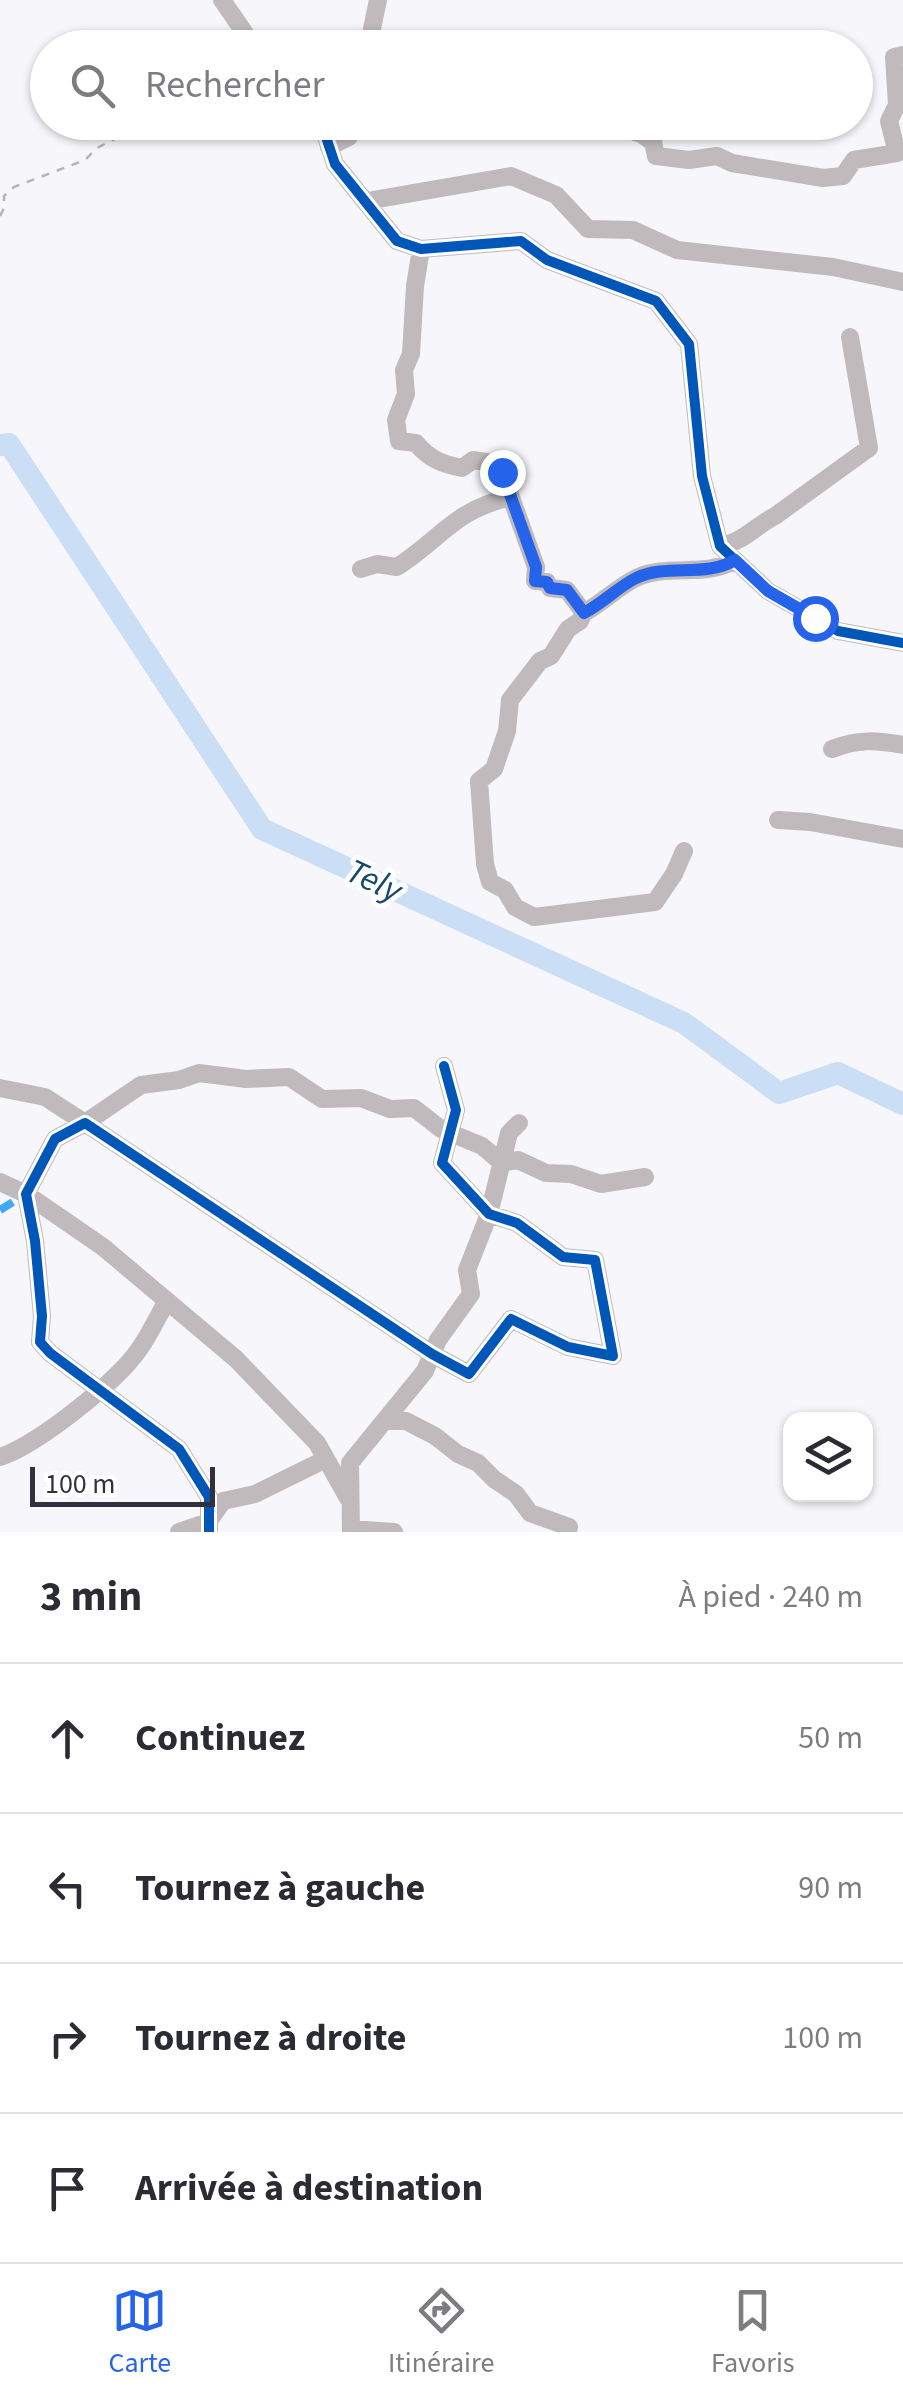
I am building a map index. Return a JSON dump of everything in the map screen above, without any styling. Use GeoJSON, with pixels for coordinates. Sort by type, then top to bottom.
{"type":"FeatureCollection","features":[{"type":"Feature","properties":{"kind":"street"},"geometry":{"type":"LineString","coordinates":[[222,0],[245,30]]}},
{"type":"Feature","properties":{"kind":"street"},"geometry":{"type":"LineString","coordinates":[[372,30],[378,0]]}},
{"type":"Feature","properties":{"kind":"street"},"geometry":{"type":"LineString","coordinates":[[650,140],[656,156],[689,160],[718,156],[732,163],[823,178],[843,176],[854,160],[897,153],[899,144],[889,121],[898,105],[894,57],[903,56]]}},
{"type":"Feature","properties":{"kind":"street"},"geometry":{"type":"LineString","coordinates":[[327,140],[335,164],[397,241],[421,250],[521,241],[547,260],[656,301],[689,344],[702,476],[720,546],[768,591],[838,631],[903,644]]}},
{"type":"Feature","properties":{"kind":"street"},"geometry":{"type":"LineString","coordinates":[[330,147],[343,140]]}},
{"type":"Feature","properties":{"kind":"street"},"geometry":{"type":"LineString","coordinates":[[367,202],[511,176],[556,195],[588,229],[632,230],[676,250],[833,267],[903,282]]}},
{"type":"Feature","properties":{"kind":"street"},"geometry":{"type":"LineString","coordinates":[[421,250],[411,354],[404,370],[406,394],[396,420],[399,441],[416,443],[426,455],[442,464],[462,468],[472,460],[486,462],[502,472],[536,567],[535,581],[567,590],[584,613]]}},
{"type":"Feature","properties":{"kind":"street"},"geometry":{"type":"LineString","coordinates":[[720,546],[731,545],[869,448],[850,337]]}},
{"type":"Feature","properties":{"kind":"street"},"geometry":{"type":"LineString","coordinates":[[361,569],[377,564],[397,567],[452,521],[478,507],[511,497]]}},
{"type":"Feature","properties":{"kind":"street"},"geometry":{"type":"LineString","coordinates":[[684,851],[655,902],[534,918],[515,907],[505,890],[490,882],[478,781],[494,769],[507,731],[510,700],[584,613],[635,578],[664,570],[722,568],[735,560]]}},
{"type":"Feature","properties":{"kind":"street"},"geometry":{"type":"LineString","coordinates":[[832,749],[853,741],[903,745]]}},
{"type":"Feature","properties":{"kind":"street"},"geometry":{"type":"LineString","coordinates":[[778,820],[810,822],[903,840]]}},
{"type":"Feature","properties":{"kind":"street"},"geometry":{"type":"LineString","coordinates":[[0,1088],[44,1097],[86,1122],[432,1354],[469,1374],[511,1319],[568,1347],[613,1356],[595,1260],[563,1257],[517,1223],[489,1214],[442,1163],[456,1110],[444,1066]]}},
{"type":"Feature","properties":{"kind":"street"},"geometry":{"type":"LineString","coordinates":[[209,1527],[209,1497],[180,1448],[40,1342],[42,1316],[35,1241],[26,1194],[55,1139],[141,1085],[200,1073],[246,1079],[289,1077],[322,1099],[361,1098],[390,1109],[414,1108],[441,1129],[482,1146],[502,1162],[518,1160],[546,1174],[571,1174],[601,1184],[646,1177]]}},
{"type":"Feature","properties":{"kind":"street"},"geometry":{"type":"LineString","coordinates":[[394,1532],[351,1531],[350,1464],[425,1371],[438,1340],[470,1294],[467,1270],[489,1214],[510,1134],[518,1123]]}},
{"type":"Feature","properties":{"kind":"street"},"geometry":{"type":"LineString","coordinates":[[0,1182],[26,1194],[103,1247],[236,1359],[317,1444],[348,1498]]}},
{"type":"Feature","properties":{"kind":"street"},"geometry":{"type":"LineString","coordinates":[[0,1457],[50,1432],[121,1371],[140,1348],[167,1301]]}},
{"type":"Feature","properties":{"kind":"street"},"geometry":{"type":"LineString","coordinates":[[386,1422],[406,1421],[435,1436],[458,1454],[478,1463],[494,1480],[516,1494],[530,1513],[569,1528],[568,1532]]}},
{"type":"Feature","properties":{"kind":"street"},"geometry":{"type":"LineString","coordinates":[[209,1527],[223,1502],[255,1494],[326,1459]]}},
{"type":"Feature","properties":{"kind":"street"},"geometry":{"type":"LineString","coordinates":[[178,1532],[209,1527]]}},
{"type":"Feature","properties":{"kind":"path"},"geometry":{"type":"LineString","coordinates":[[0,216],[4,196],[14,187],[85,160],[112,140]]}},
{"type":"Feature","properties":{"kind":"waterway","name":"Tely"},"geometry":{"type":"LineString","coordinates":[[0,445],[9,444],[262,829],[684,1023],[779,1093],[838,1073],[903,1104]]}},
{"type":"Feature","properties":{"kind":"marked path"},"geometry":{"type":"LineString","coordinates":[[0,1210],[26,1194]]}},
{"type":"Feature","properties":{"kind":"cycle path"},"geometry":{"type":"LineString","coordinates":[[327,140],[335,164],[397,241],[421,249],[521,241],[547,260],[656,301],[689,344],[702,476],[720,546],[768,591],[838,631],[903,643]]}},
{"type":"Feature","properties":{"kind":"cycle path"},"geometry":{"type":"LineString","coordinates":[[209,1532],[209,1497],[179,1449],[40,1342],[42,1316],[35,1241],[26,1194],[55,1139],[85,1123],[432,1354],[469,1374],[511,1319],[568,1347],[613,1356],[595,1260],[563,1257],[517,1223],[489,1214],[442,1163],[456,1110],[444,1066]]}},
{"type":"Feature","properties":{"kind":"route"},"geometry":{"type":"LineString","coordinates":[[502,472],[536,567],[535,581],[567,590],[584,613],[635,578],[664,570],[722,568],[735,560],[768,591],[815,618]]}}]}
